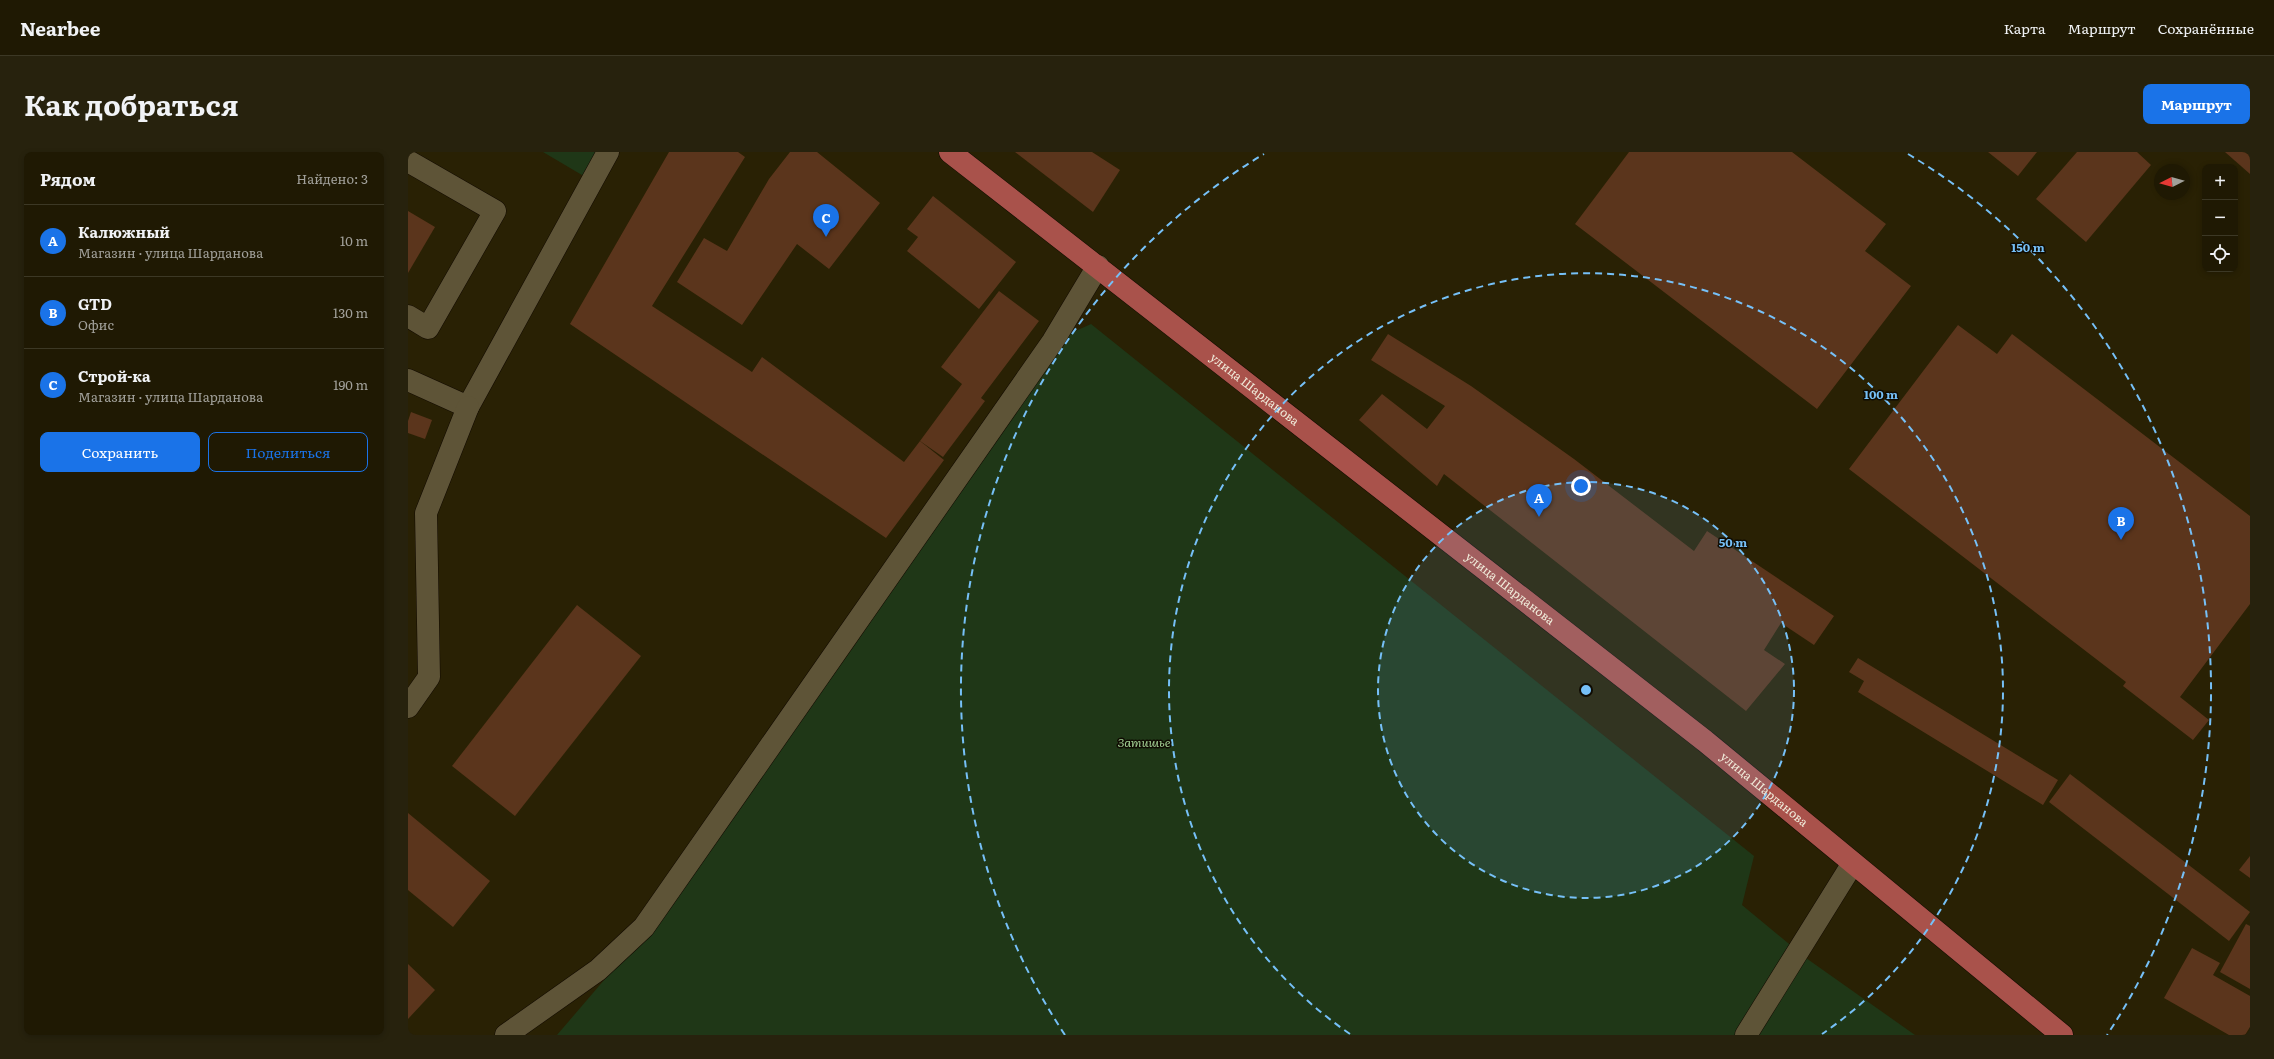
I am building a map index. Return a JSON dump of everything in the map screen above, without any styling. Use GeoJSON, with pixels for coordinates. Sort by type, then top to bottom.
{"type":"FeatureCollection","features":[{"type":"Feature","properties":{"kind":"main road","name":"улица Шарданова"},"geometry":{"type":"LineString","coordinates":[[950,152],[1705,741],[2062,1035]]}},
{"type":"Feature","properties":{"kind":"lane"},"geometry":{"type":"LineString","coordinates":[[408,707],[429,677],[426,513],[468,407],[608,152]]}},
{"type":"Feature","properties":{"kind":"lane"},"geometry":{"type":"LineString","coordinates":[[408,161],[495,211],[428,328],[408,316]]}},
{"type":"Feature","properties":{"kind":"lane"},"geometry":{"type":"LineString","coordinates":[[506,1035],[598,970],[644,926],[1053,341],[1098,266]]}},
{"type":"Feature","properties":{"kind":"lane"},"geometry":{"type":"LineString","coordinates":[[408,380],[468,407]]}},
{"type":"Feature","properties":{"kind":"lane"},"geometry":{"type":"LineString","coordinates":[[1746,1035],[1853,863]]}},
{"type":"Feature","properties":{"kind":"green space"},"geometry":{"type":"Polygon","coordinates":[[[543,152],[599,152],[587,178],[543,152]]]}},
{"type":"Feature","properties":{"kind":"green space","name":"Затишье"},"geometry":{"type":"Polygon","coordinates":[[[1091,324],[1754,856],[1742,905],[1806,958],[1915,1035],[557,1035],[653,923],[845,659],[1069,334],[1091,324]]]}},
{"type":"Feature","properties":{"kind":"building"},"geometry":{"type":"Polygon","coordinates":[[[669,152],[738,152],[745,157],[652,306],[752,372],[762,357],[904,462],[920,441],[944,460],[886,538],[570,324],[669,152]]]}},
{"type":"Feature","properties":{"kind":"building"},"geometry":{"type":"Polygon","coordinates":[[[790,152],[817,152],[880,203],[829,269],[797,244],[742,325],[677,282],[704,238],[727,251],[769,179],[790,152]]]}},
{"type":"Feature","properties":{"kind":"building"},"geometry":{"type":"Polygon","coordinates":[[[1015,152],[1092,152],[1120,170],[1093,212],[1015,152]]]}},
{"type":"Feature","properties":{"kind":"building"},"geometry":{"type":"Polygon","coordinates":[[[1629,152],[1792,152],[1886,224],[1865,251],[1911,286],[1817,409],[1575,224],[1629,152]]]}},
{"type":"Feature","properties":{"kind":"building"},"geometry":{"type":"Polygon","coordinates":[[[1988,152],[2037,152],[2018,176],[1988,152]]]}},
{"type":"Feature","properties":{"kind":"building"},"geometry":{"type":"Polygon","coordinates":[[[2077,152],[2137,152],[2151,165],[2086,242],[2036,199],[2077,152]]]}},
{"type":"Feature","properties":{"kind":"building"},"geometry":{"type":"Polygon","coordinates":[[[2225,152],[2250,152],[2250,174],[2225,152]]]}},
{"type":"Feature","properties":{"kind":"building"},"geometry":{"type":"Polygon","coordinates":[[[933,196],[1016,262],[979,309],[907,251],[918,237],[907,229],[933,196]]]}},
{"type":"Feature","properties":{"kind":"building"},"geometry":{"type":"Polygon","coordinates":[[[408,211],[435,227],[408,273],[408,211]]]}},
{"type":"Feature","properties":{"kind":"building"},"geometry":{"type":"Polygon","coordinates":[[[999,291],[1039,321],[981,398],[985,401],[943,457],[920,441],[962,384],[941,367],[999,291]]]}},
{"type":"Feature","properties":{"kind":"building"},"geometry":{"type":"Polygon","coordinates":[[[1958,325],[1997,354],[2012,334],[2250,516],[2250,604],[2180,697],[2209,720],[2193,740],[2123,686],[2126,682],[1849,469],[1958,325]]]}},
{"type":"Feature","properties":{"kind":"building"},"geometry":{"type":"Polygon","coordinates":[[[1388,334],[1471,386],[1574,459],[1694,551],[1707,531],[1834,616],[1814,645],[1781,623],[1764,650],[1785,664],[1746,711],[1444,474],[1437,486],[1359,420],[1382,394],[1427,429],[1445,406],[1371,360],[1388,334]]]}},
{"type":"Feature","properties":{"kind":"building"},"geometry":{"type":"Polygon","coordinates":[[[411,412],[432,420],[425,439],[408,433],[408,421],[411,412]]]}},
{"type":"Feature","properties":{"kind":"building"},"geometry":{"type":"Polygon","coordinates":[[[577,605],[641,656],[515,816],[452,766],[577,605]]]}},
{"type":"Feature","properties":{"kind":"building"},"geometry":{"type":"Polygon","coordinates":[[[1858,658],[2058,780],[2043,805],[1858,692],[1864,681],[1849,672],[1858,658]]]}},
{"type":"Feature","properties":{"kind":"building"},"geometry":{"type":"Polygon","coordinates":[[[2070,774],[2250,912],[2229,941],[2049,802],[2070,774]]]}},
{"type":"Feature","properties":{"kind":"building"},"geometry":{"type":"Polygon","coordinates":[[[408,813],[490,881],[453,927],[408,890],[408,813]]]}},
{"type":"Feature","properties":{"kind":"building"},"geometry":{"type":"Polygon","coordinates":[[[2250,856],[2250,878],[2239,870],[2250,856]]]}},
{"type":"Feature","properties":{"kind":"building"},"geometry":{"type":"Polygon","coordinates":[[[2246,924],[2250,926],[2250,989],[2220,972],[2246,924]]]}},
{"type":"Feature","properties":{"kind":"building"},"geometry":{"type":"Polygon","coordinates":[[[2192,948],[2220,963],[2213,975],[2250,996],[2250,1027],[2245,1035],[2229,1035],[2164,998],[2192,948]]]}},
{"type":"Feature","properties":{"kind":"building"},"geometry":{"type":"Polygon","coordinates":[[[408,964],[435,990],[408,1019],[408,964]]]}},
{"type":"Feature","properties":{"kind":"place","name":"Строй-ка"},"geometry":{"type":"Point","coordinates":[826,237]}},
{"type":"Feature","properties":{"kind":"place","name":"Калюжный"},"geometry":{"type":"Point","coordinates":[1539,517]}},
{"type":"Feature","properties":{"kind":"place","name":"GTD"},"geometry":{"type":"Point","coordinates":[2121,540]}}]}
